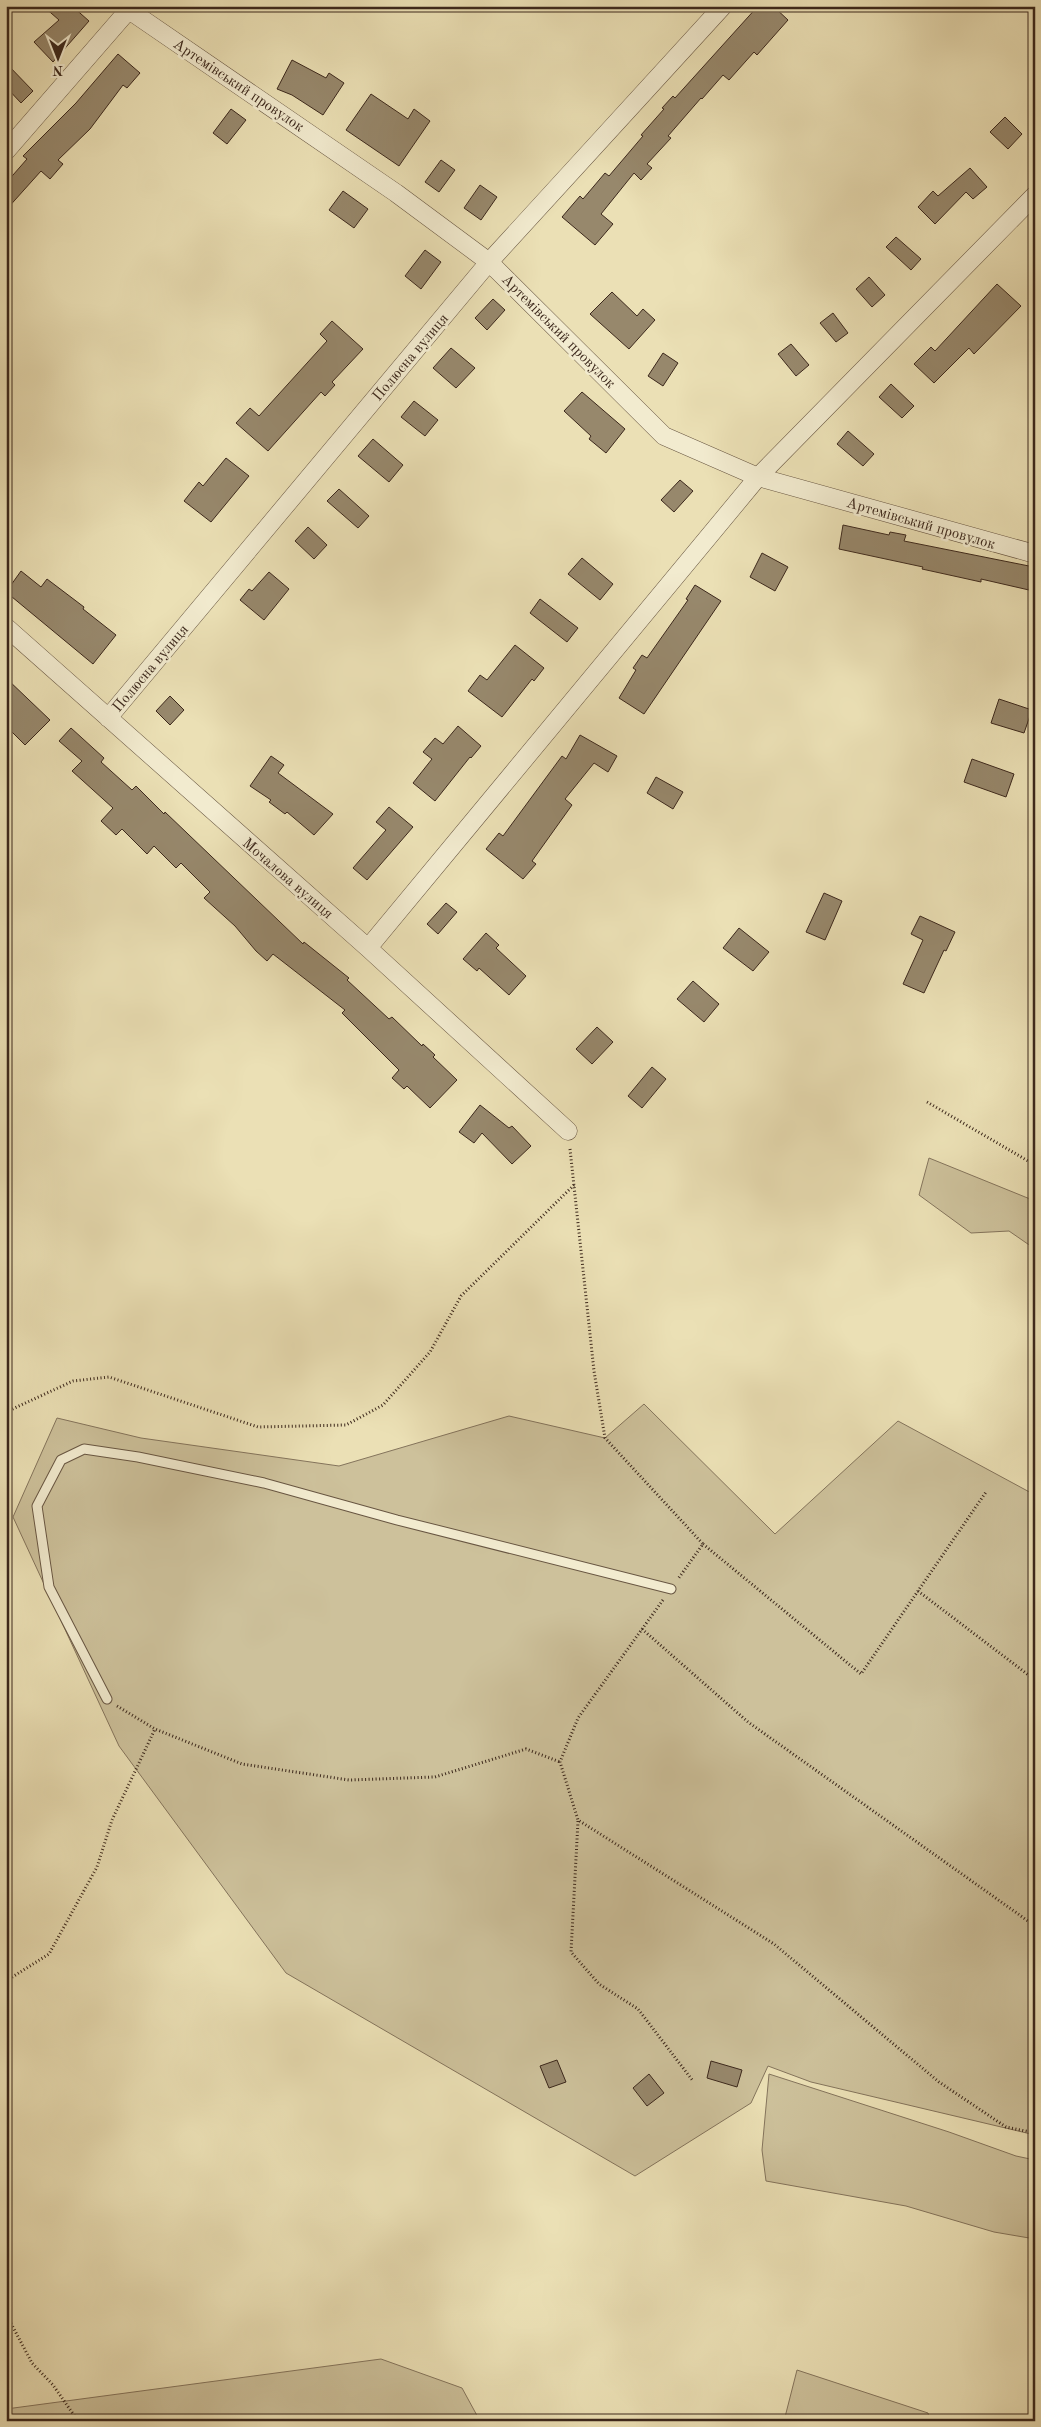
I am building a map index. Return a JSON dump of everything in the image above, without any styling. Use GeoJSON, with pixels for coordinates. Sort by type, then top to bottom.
{"type":"FeatureCollection","features":[{"type":"Feature","properties":{"kind":"street","name":"Полюсна вулиця"},"geometry":{"type":"LineString","coordinates":[[108,718],[490,262],[723,6]]}},
{"type":"Feature","properties":{"kind":"street","name":"Артемівський провулок"},"geometry":{"type":"LineString","coordinates":[[131,8],[396,192],[490,262],[664,436],[758,477],[1035,554]]}},
{"type":"Feature","properties":{"kind":"street"},"geometry":{"type":"LineString","coordinates":[[6,151],[131,8]]}},
{"type":"Feature","properties":{"kind":"street"},"geometry":{"type":"LineString","coordinates":[[368,948],[758,477],[1035,196]]}},
{"type":"Feature","properties":{"kind":"street","name":"Мочалова вулиця"},"geometry":{"type":"LineString","coordinates":[[6,627],[368,948],[568,1131]]}},
{"type":"Feature","properties":{"kind":"lane"},"geometry":{"type":"LineString","coordinates":[[107,1699],[50,1587],[37,1506],[61,1460],[84,1449],[138,1457],[264,1483],[407,1523],[671,1589]]}},
{"type":"Feature","properties":{"kind":"path"},"geometry":{"type":"LineString","coordinates":[[927,1102],[1035,1165]]}},
{"type":"Feature","properties":{"kind":"path"},"geometry":{"type":"LineString","coordinates":[[568,1131],[594,1371],[605,1438],[703,1544],[861,1674],[986,1492]]}},
{"type":"Feature","properties":{"kind":"path"},"geometry":{"type":"LineString","coordinates":[[6,1412],[72,1381],[109,1377],[258,1427],[346,1424],[383,1405],[430,1352],[461,1296],[574,1184]]}},
{"type":"Feature","properties":{"kind":"path"},"geometry":{"type":"LineString","coordinates":[[6,1408],[12,1409]]}},
{"type":"Feature","properties":{"kind":"path"},"geometry":{"type":"LineString","coordinates":[[693,2081],[638,2009],[599,1984],[570,1952],[578,1820],[560,1762],[578,1718],[703,1544]]}},
{"type":"Feature","properties":{"kind":"path"},"geometry":{"type":"LineString","coordinates":[[918,1591],[1035,1680]]}},
{"type":"Feature","properties":{"kind":"path"},"geometry":{"type":"LineString","coordinates":[[642,1629],[748,1722],[1035,1926]]}},
{"type":"Feature","properties":{"kind":"path"},"geometry":{"type":"LineString","coordinates":[[107,1699],[155,1729],[242,1764],[349,1780],[435,1777],[526,1749],[560,1762]]}},
{"type":"Feature","properties":{"kind":"path"},"geometry":{"type":"LineString","coordinates":[[6,1981],[49,1954],[97,1867],[112,1820],[155,1729]]}},
{"type":"Feature","properties":{"kind":"path"},"geometry":{"type":"LineString","coordinates":[[578,1820],[774,1944],[939,2082],[1006,2127],[1035,2133]]}},
{"type":"Feature","properties":{"kind":"path"},"geometry":{"type":"LineString","coordinates":[[6,2314],[32,2363],[53,2386],[78,2421]]}},
{"type":"Feature","properties":{"kind":"shaded area"},"geometry":{"type":"Polygon","coordinates":[[[929,1158],[1035,1201],[1035,1249],[1009,1231],[971,1233],[919,1195],[929,1158]]]}},
{"type":"Feature","properties":{"kind":"shaded area"},"geometry":{"type":"Polygon","coordinates":[[[644,1404],[775,1534],[898,1421],[1035,1495],[1035,2135],[811,2082],[768,2066],[751,2103],[635,2176],[286,1973],[119,1746],[13,1517],[57,1418],[141,1438],[339,1466],[509,1416],[605,1438],[644,1404]]]}},
{"type":"Feature","properties":{"kind":"shaded area"},"geometry":{"type":"Polygon","coordinates":[[[769,2074],[949,2132],[1016,2156],[1035,2160],[1035,2239],[994,2232],[906,2206],[766,2181],[762,2150],[769,2074]]]}},
{"type":"Feature","properties":{"kind":"shaded area"},"geometry":{"type":"Polygon","coordinates":[[[381,2359],[462,2388],[480,2421],[6,2421],[6,2409],[381,2359]]]}},
{"type":"Feature","properties":{"kind":"shaded area"},"geometry":{"type":"Polygon","coordinates":[[[797,2370],[928,2413],[930,2421],[784,2421],[797,2370]]]}},
{"type":"Feature","properties":{"kind":"building"},"geometry":{"type":"Polygon","coordinates":[[[43,6],[72,6],[89,21],[53,62],[34,42],[59,20],[43,6]]]}},
{"type":"Feature","properties":{"kind":"building"},"geometry":{"type":"Polygon","coordinates":[[[758,6],[773,6],[788,20],[757,55],[754,52],[729,80],[723,75],[701,98],[668,136],[671,138],[647,164],[652,168],[641,180],[634,173],[601,214],[613,224],[595,245],[562,217],[580,196],[583,199],[605,173],[609,176],[664,109],[662,108],[673,96],[675,98],[758,6]]]}},
{"type":"Feature","properties":{"kind":"building"},"geometry":{"type":"Polygon","coordinates":[[[118,54],[140,73],[127,88],[123,85],[90,129],[58,160],[63,164],[50,179],[41,171],[6,210],[6,183],[27,159],[23,156],[76,103],[118,54]]]}},
{"type":"Feature","properties":{"kind":"building"},"geometry":{"type":"Polygon","coordinates":[[[292,60],[326,78],[329,73],[344,83],[323,115],[292,95],[277,89],[292,60]]]}},
{"type":"Feature","properties":{"kind":"building"},"geometry":{"type":"Polygon","coordinates":[[[6,63],[33,91],[21,103],[6,87],[6,63]]]}},
{"type":"Feature","properties":{"kind":"building"},"geometry":{"type":"Polygon","coordinates":[[[371,94],[408,119],[414,109],[430,121],[399,166],[346,130],[371,94]]]}},
{"type":"Feature","properties":{"kind":"building"},"geometry":{"type":"Polygon","coordinates":[[[231,109],[246,120],[227,144],[213,133],[231,109]]]}},
{"type":"Feature","properties":{"kind":"building"},"geometry":{"type":"Polygon","coordinates":[[[1005,117],[1022,134],[1008,149],[990,132],[1005,117]]]}},
{"type":"Feature","properties":{"kind":"building"},"geometry":{"type":"Polygon","coordinates":[[[441,160],[455,170],[439,192],[425,182],[441,160]]]}},
{"type":"Feature","properties":{"kind":"building"},"geometry":{"type":"Polygon","coordinates":[[[970,168],[987,187],[973,199],[966,192],[935,224],[918,207],[933,191],[938,196],[970,168]]]}},
{"type":"Feature","properties":{"kind":"building"},"geometry":{"type":"Polygon","coordinates":[[[480,185],[497,197],[481,220],[464,208],[480,185]]]}},
{"type":"Feature","properties":{"kind":"building"},"geometry":{"type":"Polygon","coordinates":[[[343,191],[368,209],[354,228],[329,210],[343,191]]]}},
{"type":"Feature","properties":{"kind":"building"},"geometry":{"type":"Polygon","coordinates":[[[896,237],[921,259],[911,270],[886,247],[896,237]]]}},
{"type":"Feature","properties":{"kind":"building"},"geometry":{"type":"Polygon","coordinates":[[[425,250],[441,262],[421,289],[405,276],[425,250]]]}},
{"type":"Feature","properties":{"kind":"building"},"geometry":{"type":"Polygon","coordinates":[[[869,277],[885,295],[872,307],[856,289],[869,277]]]}},
{"type":"Feature","properties":{"kind":"building"},"geometry":{"type":"Polygon","coordinates":[[[997,284],[1021,306],[974,354],[969,348],[934,383],[914,364],[931,347],[935,351],[997,284]]]}},
{"type":"Feature","properties":{"kind":"building"},"geometry":{"type":"Polygon","coordinates":[[[612,292],[637,316],[643,309],[655,320],[629,349],[590,314],[612,292]]]}},
{"type":"Feature","properties":{"kind":"building"},"geometry":{"type":"Polygon","coordinates":[[[493,299],[505,310],[487,330],[475,318],[493,299]]]}},
{"type":"Feature","properties":{"kind":"building"},"geometry":{"type":"Polygon","coordinates":[[[833,313],[848,333],[836,342],[820,323],[833,313]]]}},
{"type":"Feature","properties":{"kind":"building"},"geometry":{"type":"Polygon","coordinates":[[[332,321],[363,349],[332,382],[335,385],[325,396],[321,392],[268,451],[236,423],[250,408],[259,416],[327,341],[320,334],[332,321]]]}},
{"type":"Feature","properties":{"kind":"building"},"geometry":{"type":"Polygon","coordinates":[[[791,344],[809,365],[796,376],[778,354],[791,344]]]}},
{"type":"Feature","properties":{"kind":"building"},"geometry":{"type":"Polygon","coordinates":[[[451,348],[475,368],[456,388],[433,368],[451,348]]]}},
{"type":"Feature","properties":{"kind":"building"},"geometry":{"type":"Polygon","coordinates":[[[663,353],[678,363],[663,386],[648,376],[663,353]]]}},
{"type":"Feature","properties":{"kind":"building"},"geometry":{"type":"Polygon","coordinates":[[[891,384],[914,406],[902,418],[879,397],[891,384]]]}},
{"type":"Feature","properties":{"kind":"building"},"geometry":{"type":"Polygon","coordinates":[[[582,392],[625,429],[606,453],[589,439],[591,436],[564,411],[582,392]]]}},
{"type":"Feature","properties":{"kind":"building"},"geometry":{"type":"Polygon","coordinates":[[[414,401],[438,420],[425,436],[401,417],[414,401]]]}},
{"type":"Feature","properties":{"kind":"building"},"geometry":{"type":"Polygon","coordinates":[[[848,431],[874,454],[863,466],[837,444],[848,431]]]}},
{"type":"Feature","properties":{"kind":"building"},"geometry":{"type":"Polygon","coordinates":[[[373,439],[403,465],[389,482],[358,456],[373,439]]]}},
{"type":"Feature","properties":{"kind":"building"},"geometry":{"type":"Polygon","coordinates":[[[226,458],[249,476],[211,522],[184,501],[199,482],[203,486],[226,458]]]}},
{"type":"Feature","properties":{"kind":"building"},"geometry":{"type":"Polygon","coordinates":[[[680,480],[693,491],[674,512],[661,500],[680,480]]]}},
{"type":"Feature","properties":{"kind":"building"},"geometry":{"type":"Polygon","coordinates":[[[339,489],[369,516],[358,528],[327,501],[339,489]]]}},
{"type":"Feature","properties":{"kind":"building"},"geometry":{"type":"Polygon","coordinates":[[[843,525],[889,535],[890,532],[906,535],[904,541],[1034,567],[1029,590],[981,579],[981,582],[839,549],[843,525]]]}},
{"type":"Feature","properties":{"kind":"building"},"geometry":{"type":"Polygon","coordinates":[[[308,527],[327,545],[314,559],[295,541],[308,527]]]}},
{"type":"Feature","properties":{"kind":"building"},"geometry":{"type":"Polygon","coordinates":[[[762,553],[788,567],[775,591],[750,577],[762,553]]]}},
{"type":"Feature","properties":{"kind":"building"},"geometry":{"type":"Polygon","coordinates":[[[582,558],[613,584],[600,600],[568,574],[582,558]]]}},
{"type":"Feature","properties":{"kind":"building"},"geometry":{"type":"Polygon","coordinates":[[[21,571],[41,587],[47,579],[84,607],[83,609],[116,635],[93,664],[6,592],[21,571]]]}},
{"type":"Feature","properties":{"kind":"building"},"geometry":{"type":"Polygon","coordinates":[[[269,572],[289,589],[264,620],[240,600],[249,589],[252,591],[269,572]]]}},
{"type":"Feature","properties":{"kind":"building"},"geometry":{"type":"Polygon","coordinates":[[[695,585],[721,601],[644,714],[619,698],[636,670],[633,668],[642,655],[647,658],[688,600],[686,599],[695,585]]]}},
{"type":"Feature","properties":{"kind":"building"},"geometry":{"type":"Polygon","coordinates":[[[540,599],[578,628],[567,642],[530,613],[540,599]]]}},
{"type":"Feature","properties":{"kind":"building"},"geometry":{"type":"Polygon","coordinates":[[[515,645],[544,668],[534,681],[532,679],[502,717],[468,691],[480,675],[487,680],[515,645]]]}},
{"type":"Feature","properties":{"kind":"building"},"geometry":{"type":"Polygon","coordinates":[[[6,678],[50,720],[25,745],[6,726],[6,678]]]}},
{"type":"Feature","properties":{"kind":"building"},"geometry":{"type":"Polygon","coordinates":[[[170,696],[184,710],[170,725],[156,711],[170,696]]]}},
{"type":"Feature","properties":{"kind":"building"},"geometry":{"type":"Polygon","coordinates":[[[999,699],[1032,710],[1024,733],[991,723],[999,699]]]}},
{"type":"Feature","properties":{"kind":"building"},"geometry":{"type":"Polygon","coordinates":[[[458,726],[481,746],[435,801],[413,783],[432,759],[423,752],[435,738],[443,744],[458,726]]]}},
{"type":"Feature","properties":{"kind":"building"},"geometry":{"type":"Polygon","coordinates":[[[71,728],[104,758],[101,762],[132,790],[136,786],[164,814],[165,812],[303,944],[304,942],[349,978],[347,980],[389,1019],[392,1017],[422,1046],[423,1044],[435,1055],[433,1057],[457,1080],[430,1108],[407,1086],[404,1089],[392,1078],[399,1070],[342,1013],[345,1010],[273,954],[267,961],[235,926],[204,898],[210,892],[181,863],[176,868],[154,846],[147,854],[122,829],[116,835],[101,821],[113,808],[72,771],[82,761],[59,741],[71,728]]]}},
{"type":"Feature","properties":{"kind":"building"},"geometry":{"type":"Polygon","coordinates":[[[580,735],[617,756],[608,772],[594,763],[565,799],[572,805],[532,861],[536,864],[523,879],[486,849],[499,833],[503,836],[562,756],[566,759],[580,735]]]}},
{"type":"Feature","properties":{"kind":"building"},"geometry":{"type":"Polygon","coordinates":[[[271,756],[284,765],[278,773],[333,814],[314,835],[287,812],[285,814],[269,802],[271,800],[250,786],[271,756]]]}},
{"type":"Feature","properties":{"kind":"building"},"geometry":{"type":"Polygon","coordinates":[[[972,759],[1014,774],[1006,797],[964,782],[972,759]]]}},
{"type":"Feature","properties":{"kind":"building"},"geometry":{"type":"Polygon","coordinates":[[[656,777],[683,792],[673,809],[647,793],[656,777]]]}},
{"type":"Feature","properties":{"kind":"building"},"geometry":{"type":"Polygon","coordinates":[[[389,807],[413,827],[367,880],[353,868],[386,830],[376,822],[389,807]]]}},
{"type":"Feature","properties":{"kind":"building"},"geometry":{"type":"Polygon","coordinates":[[[824,893],[842,901],[825,940],[806,932],[824,893]]]}},
{"type":"Feature","properties":{"kind":"building"},"geometry":{"type":"Polygon","coordinates":[[[446,903],[457,912],[438,934],[427,924],[446,903]]]}},
{"type":"Feature","properties":{"kind":"building"},"geometry":{"type":"Polygon","coordinates":[[[920,916],[955,932],[946,951],[944,950],[924,993],[903,984],[923,940],[911,934],[920,916]]]}},
{"type":"Feature","properties":{"kind":"building"},"geometry":{"type":"Polygon","coordinates":[[[739,928],[769,952],[753,971],[723,948],[739,928]]]}},
{"type":"Feature","properties":{"kind":"building"},"geometry":{"type":"Polygon","coordinates":[[[486,933],[499,945],[496,948],[526,976],[509,995],[479,968],[477,971],[463,959],[486,933]]]}},
{"type":"Feature","properties":{"kind":"building"},"geometry":{"type":"Polygon","coordinates":[[[693,981],[719,1004],[704,1022],[677,999],[693,981]]]}},
{"type":"Feature","properties":{"kind":"building"},"geometry":{"type":"Polygon","coordinates":[[[597,1027],[613,1042],[592,1064],[576,1049],[597,1027]]]}},
{"type":"Feature","properties":{"kind":"building"},"geometry":{"type":"Polygon","coordinates":[[[652,1067],[666,1079],[642,1108],[628,1096],[652,1067]]]}},
{"type":"Feature","properties":{"kind":"building"},"geometry":{"type":"Polygon","coordinates":[[[480,1105],[509,1128],[512,1126],[531,1146],[512,1164],[482,1133],[474,1143],[459,1132],[480,1105]]]}},
{"type":"Feature","properties":{"kind":"building"},"geometry":{"type":"Polygon","coordinates":[[[557,2060],[566,2082],[549,2088],[540,2066],[557,2060]]]}},
{"type":"Feature","properties":{"kind":"building"},"geometry":{"type":"Polygon","coordinates":[[[711,2061],[742,2070],[737,2087],[707,2078],[711,2061]]]}},
{"type":"Feature","properties":{"kind":"building"},"geometry":{"type":"Polygon","coordinates":[[[649,2074],[664,2093],[647,2106],[633,2088],[649,2074]]]}}]}
